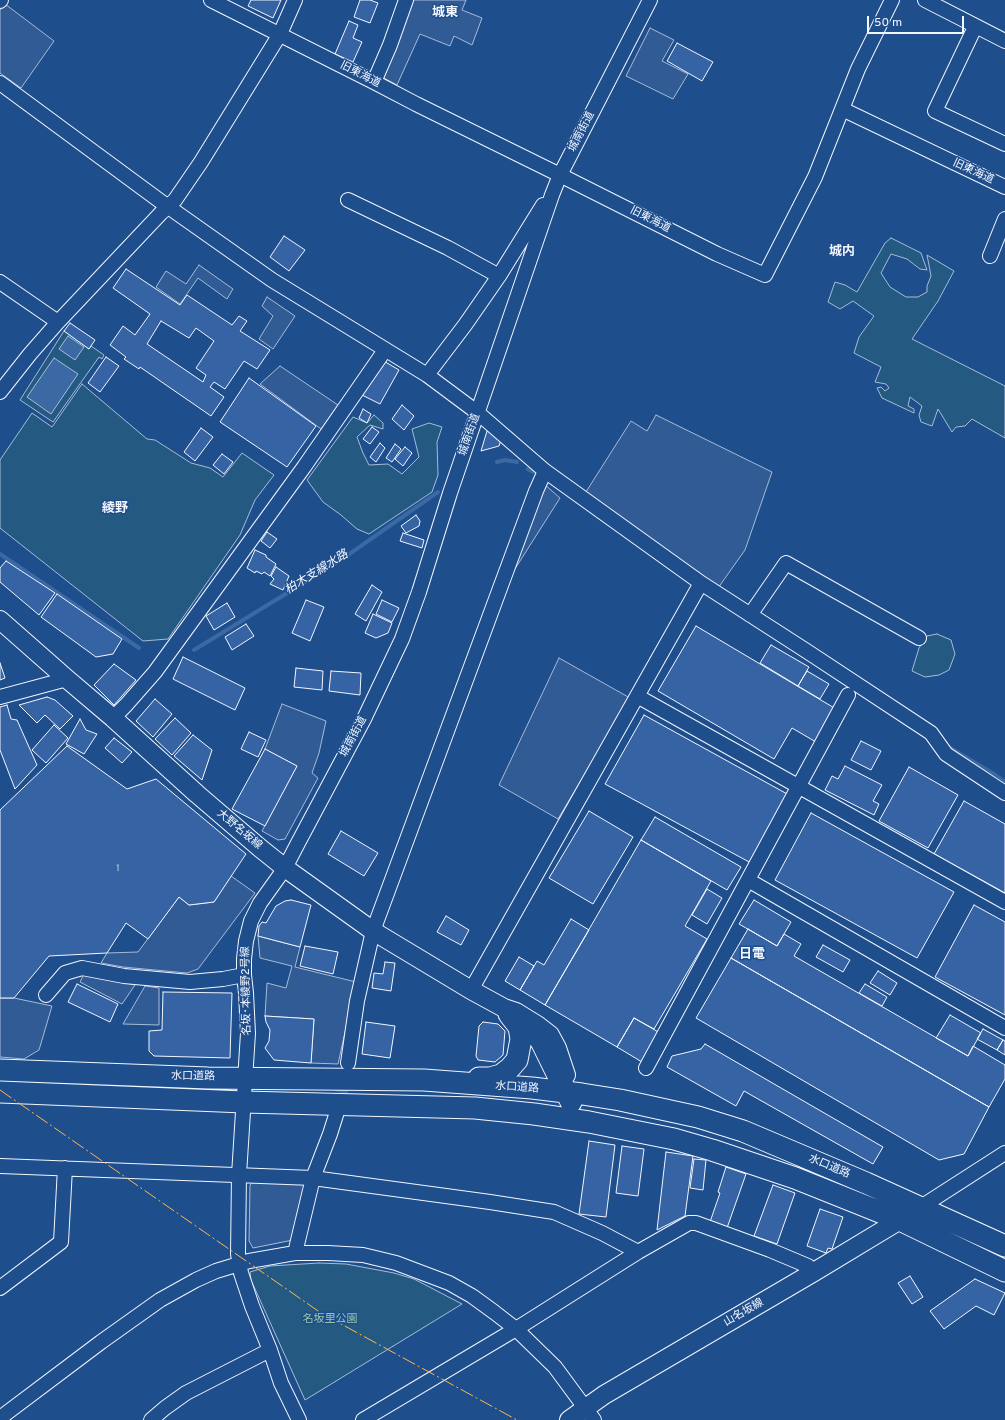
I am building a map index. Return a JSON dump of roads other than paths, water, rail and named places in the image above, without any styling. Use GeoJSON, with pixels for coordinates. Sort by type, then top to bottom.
{"type":"FeatureCollection","features":[{"type":"Feature","properties":{"kind":"highway"},"geometry":{"type":"LineString","coordinates":[[424,1080],[490,1078],[501,1075],[510,1068],[518,1060],[522,1039],[519,1027],[508,1013]]}},
{"type":"Feature","properties":{"kind":"highway"},"geometry":{"type":"LineString","coordinates":[[508,1013],[534,1030],[574,1093],[575,1108],[582,1114],[637,1124],[688,1136],[716,1146],[722,1153]]}},
{"type":"Feature","properties":{"kind":"highway","name":"水口道路"},"geometry":{"type":"LineString","coordinates":[[0,1070],[101,1075],[424,1080],[574,1093],[698,1117],[743,1131],[860,1180],[1005,1246]]}},
{"type":"Feature","properties":{"kind":"highway","name":"水口道路"},"geometry":{"type":"LineString","coordinates":[[0,1092],[244,1102],[459,1108],[534,1114],[589,1122],[674,1139],[722,1153],[795,1178],[900,1220],[1005,1271]]}},
{"type":"Feature","properties":{"kind":"main road","name":"大野名坂線"},"geometry":{"type":"LineString","coordinates":[[0,620],[113,718],[197,794],[285,868],[373,931],[508,1013]]}},
{"type":"Feature","properties":{"kind":"main road","name":"山名坂線"},"geometry":{"type":"LineString","coordinates":[[570,1420],[590,1414],[604,1395],[814,1272],[921,1207]]}},
{"type":"Feature","properties":{"kind":"street","name":"旧東海道"},"geometry":{"type":"LineString","coordinates":[[211,0],[416,104],[718,254],[766,276],[815,177],[842,110],[1005,187]]}},
{"type":"Feature","properties":{"kind":"street"},"geometry":{"type":"LineString","coordinates":[[1,387],[58,322],[175,200],[201,162],[280,34],[295,0]]}},
{"type":"Feature","properties":{"kind":"street"},"geometry":{"type":"LineString","coordinates":[[374,82],[390,45],[406,0]]}},
{"type":"Feature","properties":{"kind":"street","name":"城南街道"},"geometry":{"type":"LineString","coordinates":[[285,868],[364,719],[402,639],[552,195],[560,175],[650,0]]}},
{"type":"Feature","properties":{"kind":"street"},"geometry":{"type":"LineString","coordinates":[[842,110],[858,70],[892,0]]}},
{"type":"Feature","properties":{"kind":"street"},"geometry":{"type":"LineString","coordinates":[[931,1],[1005,42]]}},
{"type":"Feature","properties":{"kind":"street"},"geometry":{"type":"LineString","coordinates":[[976,27],[935,111],[1005,144]]}},
{"type":"Feature","properties":{"kind":"street"},"geometry":{"type":"LineString","coordinates":[[0,83],[168,206],[284,288],[427,375],[478,413],[546,471],[701,583],[931,733],[946,754],[1005,793]]}},
{"type":"Feature","properties":{"kind":"street"},"geometry":{"type":"LineString","coordinates":[[427,375],[465,325],[499,276],[539,210],[552,195]]}},
{"type":"Feature","properties":{"kind":"street"},"geometry":{"type":"LineString","coordinates":[[348,200],[448,248],[499,276]]}},
{"type":"Feature","properties":{"kind":"street"},"geometry":{"type":"LineString","coordinates":[[990,256],[1005,219]]}},
{"type":"Feature","properties":{"kind":"street"},"geometry":{"type":"LineString","coordinates":[[0,282],[58,322]]}},
{"type":"Feature","properties":{"kind":"street"},"geometry":{"type":"LineString","coordinates":[[113,718],[156,672],[304,467],[385,350]]}},
{"type":"Feature","properties":{"kind":"street"},"geometry":{"type":"LineString","coordinates":[[348,1063],[357,1001],[373,931],[533,498],[546,471]]}},
{"type":"Feature","properties":{"kind":"street"},"geometry":{"type":"LineString","coordinates":[[750,615],[786,564],[919,638]]}},
{"type":"Feature","properties":{"kind":"street"},"geometry":{"type":"LineString","coordinates":[[472,990],[701,583]]}},
{"type":"Feature","properties":{"kind":"street"},"geometry":{"type":"LineString","coordinates":[[0,697],[67,679]]}},
{"type":"Feature","properties":{"kind":"street"},"geometry":{"type":"LineString","coordinates":[[646,1068],[848,695]]}},
{"type":"Feature","properties":{"kind":"street"},"geometry":{"type":"LineString","coordinates":[[637,696],[1005,902]]}},
{"type":"Feature","properties":{"kind":"street","name":"名坂･本綾野2号線"},"geometry":{"type":"LineString","coordinates":[[285,868],[260,903],[251,921],[246,940],[244,975],[248,1033],[239,1175],[238,1254],[239,1264],[252,1306],[270,1350],[281,1383],[299,1420]]}},
{"type":"Feature","properties":{"kind":"street"},"geometry":{"type":"LineString","coordinates":[[748,880],[1005,1028]]}},
{"type":"Feature","properties":{"kind":"street"},"geometry":{"type":"LineString","coordinates":[[46,995],[65,973],[82,968],[124,976],[190,982],[223,979],[244,975]]}},
{"type":"Feature","properties":{"kind":"street"},"geometry":{"type":"LineString","coordinates":[[295,1253],[313,1178],[336,1115]]}},
{"type":"Feature","properties":{"kind":"street"},"geometry":{"type":"LineString","coordinates":[[921,1207],[1005,1153]]}},
{"type":"Feature","properties":{"kind":"street"},"geometry":{"type":"LineString","coordinates":[[0,1166],[313,1178],[554,1212],[602,1233],[638,1252]]}},
{"type":"Feature","properties":{"kind":"street"},"geometry":{"type":"LineString","coordinates":[[0,1288],[61,1242],[65,1168]]}},
{"type":"Feature","properties":{"kind":"street"},"geometry":{"type":"LineString","coordinates":[[363,1420],[516,1329],[638,1252],[684,1225],[696,1223],[744,1240],[802,1263],[814,1272]]}},
{"type":"Feature","properties":{"kind":"street"},"geometry":{"type":"LineString","coordinates":[[0,1418],[101,1342],[160,1300],[216,1271],[250,1261],[295,1253],[362,1255],[396,1263],[449,1283],[494,1312],[516,1329],[555,1366],[590,1414]]}},
{"type":"Feature","properties":{"kind":"street"},"geometry":{"type":"LineString","coordinates":[[151,1420],[186,1393],[270,1350]]}},
{"type":"Feature","properties":{"kind":"waterway"},"geometry":{"type":"LineString","coordinates":[[497,462],[505,460],[517,462]]}},
{"type":"Feature","properties":{"kind":"waterway","name":"柏木支線水路"},"geometry":{"type":"LineString","coordinates":[[528,469],[533,472]]}},
{"type":"Feature","properties":{"kind":"waterway","name":"柏木支線水路"},"geometry":{"type":"LineString","coordinates":[[194,650],[338,562],[438,492]]}},
{"type":"Feature","properties":{"kind":"waterway"},"geometry":{"type":"LineString","coordinates":[[0,554],[139,648]]}},
{"type":"Feature","properties":{"kind":"waterway","name":"柏木支線水路"},"geometry":{"type":"LineString","coordinates":[[947,746],[1005,782]]}},
{"type":"Feature","properties":{"kind":"tunnel"},"geometry":{"type":"LineString","coordinates":[[336,1113],[346,1071]]}},
{"type":"Feature","properties":{"kind":"district","name":"城東"},"geometry":{"type":"Point","coordinates":[445,13]}},
{"type":"Feature","properties":{"kind":"district","name":"城内"},"geometry":{"type":"Point","coordinates":[842,252]}},
{"type":"Feature","properties":{"kind":"district","name":"綾野"},"geometry":{"type":"Point","coordinates":[115,509]}},
{"type":"Feature","properties":{"kind":"district","name":"日電"},"geometry":{"type":"Point","coordinates":[752,955]}},
{"type":"Feature","properties":{"kind":"park label","name":"名坂里公園"},"geometry":{"type":"Point","coordinates":[330,1320]}}]}
